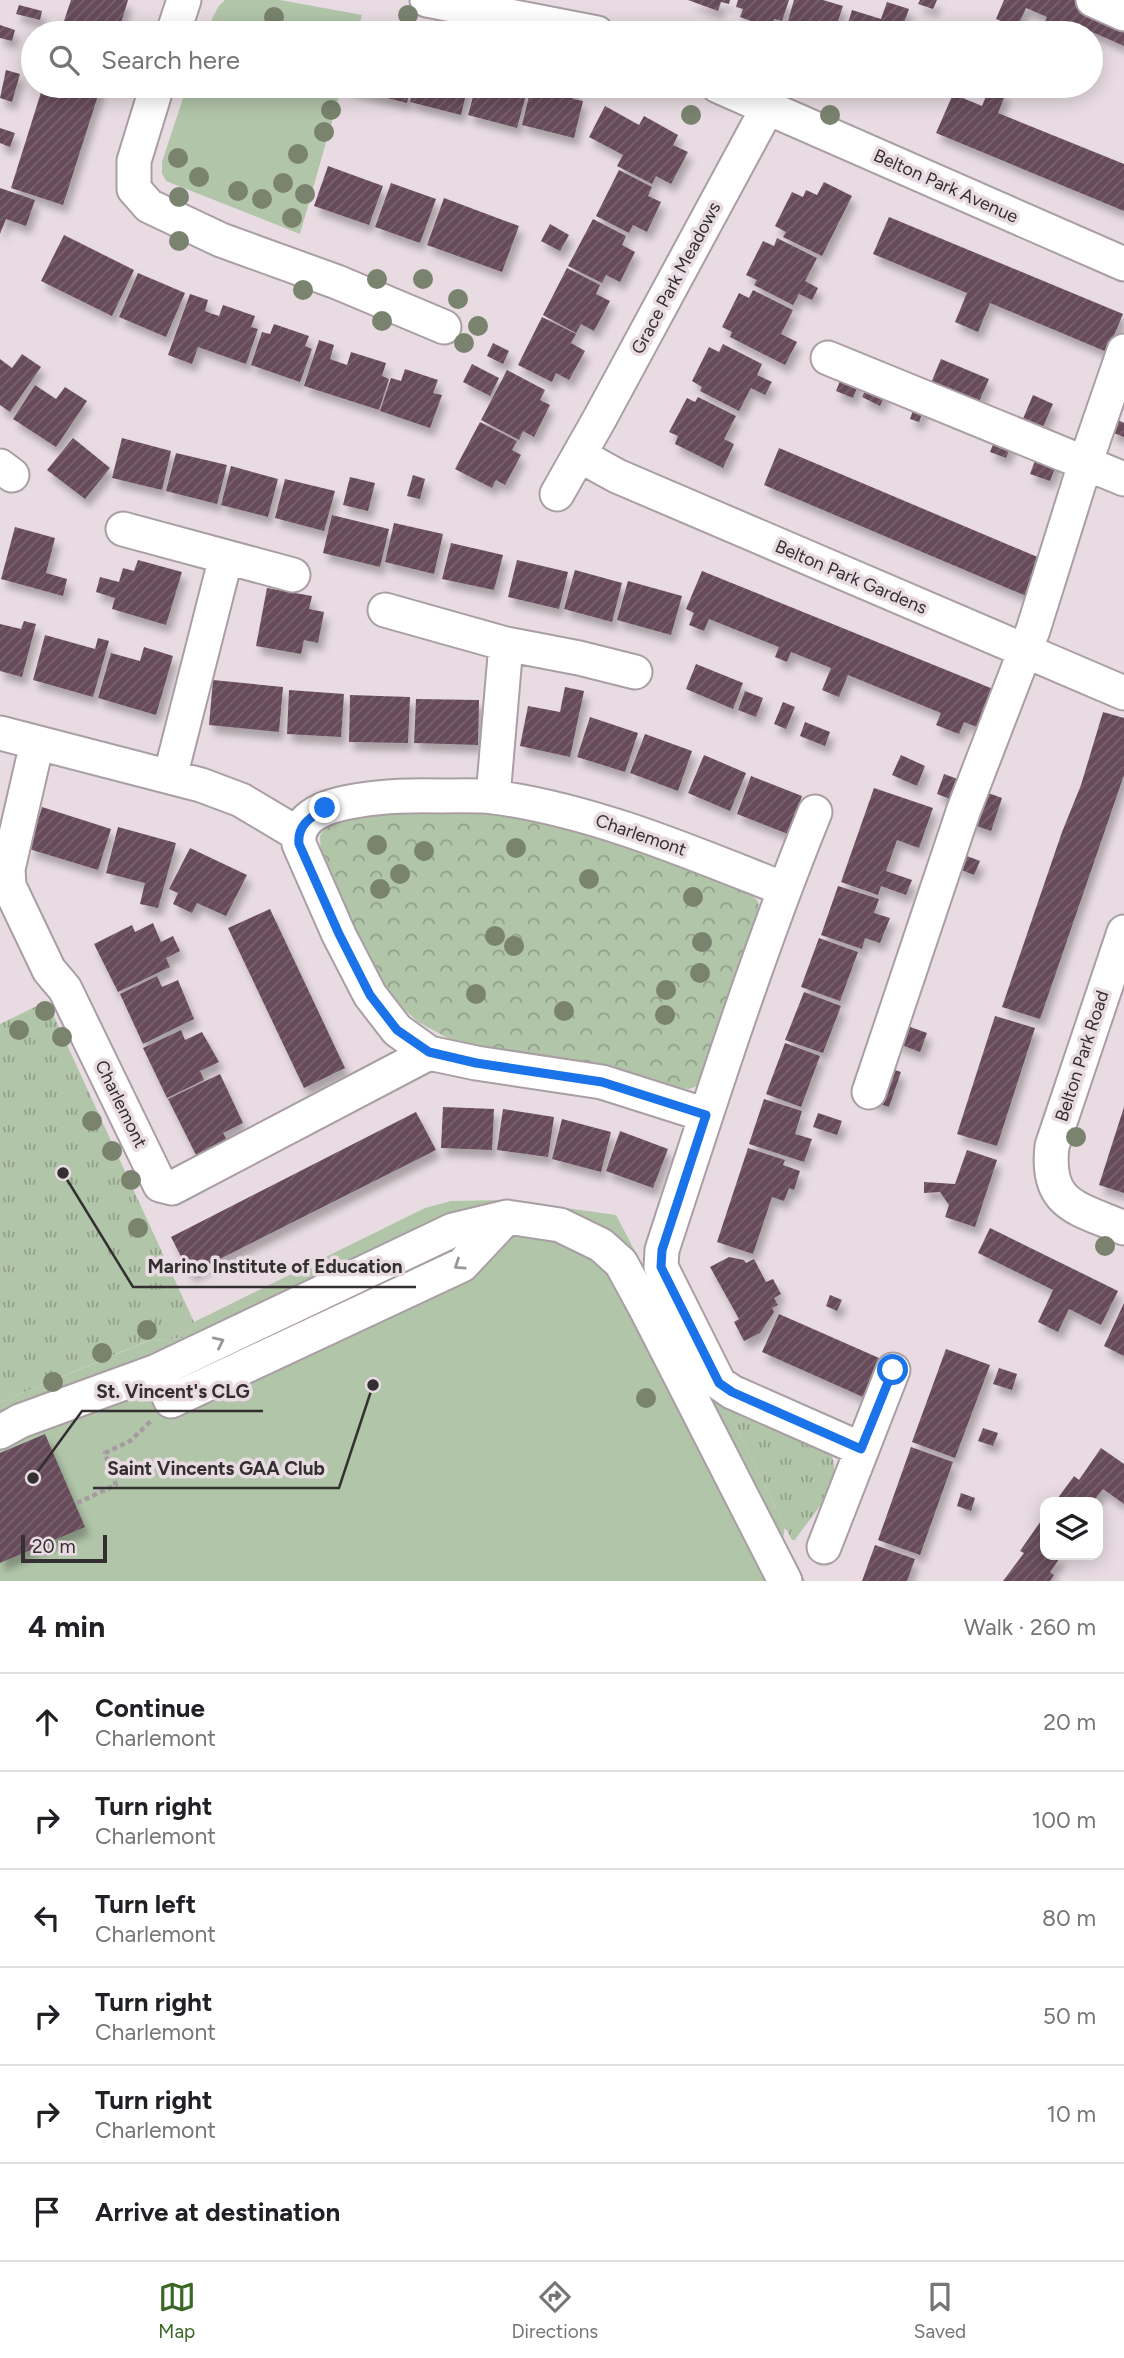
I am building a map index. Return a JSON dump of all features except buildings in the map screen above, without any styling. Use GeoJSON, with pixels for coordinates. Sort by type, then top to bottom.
{"type":"FeatureCollection","features":[{"type":"Feature","properties":{"kind":"street"},"geometry":{"type":"LineString","coordinates":[[177,21],[184,0]]}},
{"type":"Feature","properties":{"kind":"street"},"geometry":{"type":"LineString","coordinates":[[427,0],[535,21]]}},
{"type":"Feature","properties":{"kind":"street"},"geometry":{"type":"LineString","coordinates":[[1093,0],[1124,14]]}},
{"type":"Feature","properties":{"kind":"street"},"geometry":{"type":"LineString","coordinates":[[153,98],[134,162],[134,189],[149,206],[221,240],[337,282],[444,327]]}},
{"type":"Feature","properties":{"kind":"street"},"geometry":{"type":"LineString","coordinates":[[747,98],[768,107]]}},
{"type":"Feature","properties":{"kind":"street","name":"Belton Park Avenue"},"geometry":{"type":"LineString","coordinates":[[768,107],[1124,264]]}},
{"type":"Feature","properties":{"kind":"street","name":"Grace Park Meadows"},"geometry":{"type":"LineString","coordinates":[[557,494],[768,107]]}},
{"type":"Feature","properties":{"kind":"street"},"geometry":{"type":"LineString","coordinates":[[869,1092],[963,812],[1026,652],[1085,464],[1124,351]]}},
{"type":"Feature","properties":{"kind":"street"},"geometry":{"type":"LineString","coordinates":[[828,358],[1124,479]]}},
{"type":"Feature","properties":{"kind":"street","name":"Belton Park Gardens"},"geometry":{"type":"LineString","coordinates":[[579,455],[617,476],[1124,693]]}},
{"type":"Feature","properties":{"kind":"street"},"geometry":{"type":"LineString","coordinates":[[123,529],[293,575]]}},
{"type":"Feature","properties":{"kind":"street"},"geometry":{"type":"LineString","coordinates":[[170,777],[226,557]]}},
{"type":"Feature","properties":{"kind":"street"},"geometry":{"type":"LineString","coordinates":[[386,610],[506,644],[635,672]]}},
{"type":"Feature","properties":{"kind":"street"},"geometry":{"type":"LineString","coordinates":[[493,797],[506,644]]}},
{"type":"Feature","properties":{"kind":"street"},"geometry":{"type":"LineString","coordinates":[[0,733],[201,785],[241,800],[298,834],[299,844],[339,934],[370,995],[397,1030],[429,1052],[476,1063],[602,1082],[706,1115]]}},
{"type":"Feature","properties":{"kind":"street","name":"Charlemont"},"geometry":{"type":"LineString","coordinates":[[37,744],[8,869],[9,886],[49,970],[65,989],[160,1185],[172,1188],[429,1052]]}},
{"type":"Feature","properties":{"kind":"street","name":"Charlemont"},"geometry":{"type":"LineString","coordinates":[[298,834],[307,819],[325,808],[364,799],[419,795],[493,797],[584,816],[666,843],[784,888]]}},
{"type":"Feature","properties":{"kind":"street"},"geometry":{"type":"LineString","coordinates":[[815,812],[784,888],[706,1115],[662,1250],[661,1267],[719,1383],[732,1392],[861,1449]]}},
{"type":"Feature","properties":{"kind":"street","name":"Belton Park Road"},"geometry":{"type":"LineString","coordinates":[[1124,932],[1052,1146],[1050,1166],[1053,1183],[1060,1196],[1075,1207],[1124,1228]]}},
{"type":"Feature","properties":{"kind":"street"},"geometry":{"type":"LineString","coordinates":[[157,1371],[172,1401],[462,1265],[506,1217]]}},
{"type":"Feature","properties":{"kind":"street"},"geometry":{"type":"LineString","coordinates":[[0,1432],[20,1421],[157,1371],[453,1230],[506,1217],[560,1225],[601,1245],[621,1264],[785,1581]]}},
{"type":"Feature","properties":{"kind":"street"},"geometry":{"type":"LineString","coordinates":[[824,1547],[893,1370]]}},
{"type":"Feature","properties":{"kind":"path"},"geometry":{"type":"LineString","coordinates":[[76,1503],[116,1485],[105,1452],[130,1441],[172,1401]]}},
{"type":"Feature","properties":{"kind":"green space"},"geometry":{"type":"Polygon","coordinates":[[[225,0],[280,0],[362,15],[360,21],[211,21],[225,0]]]}},
{"type":"Feature","properties":{"kind":"green space"},"geometry":{"type":"Polygon","coordinates":[[[183,98],[339,98],[300,234],[166,181],[162,173],[162,162],[183,98]]]}},
{"type":"Feature","properties":{"kind":"green space"},"geometry":{"type":"Polygon","coordinates":[[[420,808],[504,813],[619,841],[744,889],[758,901],[760,917],[700,1085],[689,1089],[677,1088],[619,1070],[457,1043],[418,1022],[393,999],[373,970],[321,857],[320,836],[330,821],[348,813],[420,808]]]}},
{"type":"Feature","properties":{"kind":"green space"},"geometry":{"type":"Polygon","coordinates":[[[47,1001],[194,1322],[184,1338],[150,1340],[0,1402],[0,1024],[47,1001]]]}},
{"type":"Feature","properties":{"kind":"green space"},"geometry":{"type":"Polygon","coordinates":[[[509,1200],[616,1215],[713,1400],[725,1403],[785,1527],[783,1538],[805,1581],[0,1581],[0,1402],[151,1340],[184,1338],[194,1322],[425,1208],[451,1201],[509,1200]]]}},
{"type":"Feature","properties":{"kind":"green space"},"geometry":{"type":"Polygon","coordinates":[[[725,1403],[831,1454],[834,1466],[830,1489],[795,1540],[792,1540],[785,1527],[725,1403]]]}},
{"type":"Feature","properties":{"kind":"place","name":"Marino Institute of Education"},"geometry":{"type":"Point","coordinates":[63,1173]}},
{"type":"Feature","properties":{"kind":"place","name":"Saint Vincents GAA Club"},"geometry":{"type":"Point","coordinates":[373,1385]}},
{"type":"Feature","properties":{"kind":"place","name":"St. Vincent's CLG"},"geometry":{"type":"Point","coordinates":[33,1478]}},
{"type":"Feature","properties":{"kind":"route"},"geometry":{"type":"LineString","coordinates":[[325,808],[307,819],[298,834],[299,844],[370,995],[397,1030],[429,1052],[476,1063],[602,1082],[706,1115],[662,1250],[661,1267],[719,1383],[732,1392],[861,1449],[893,1370]]}}]}
